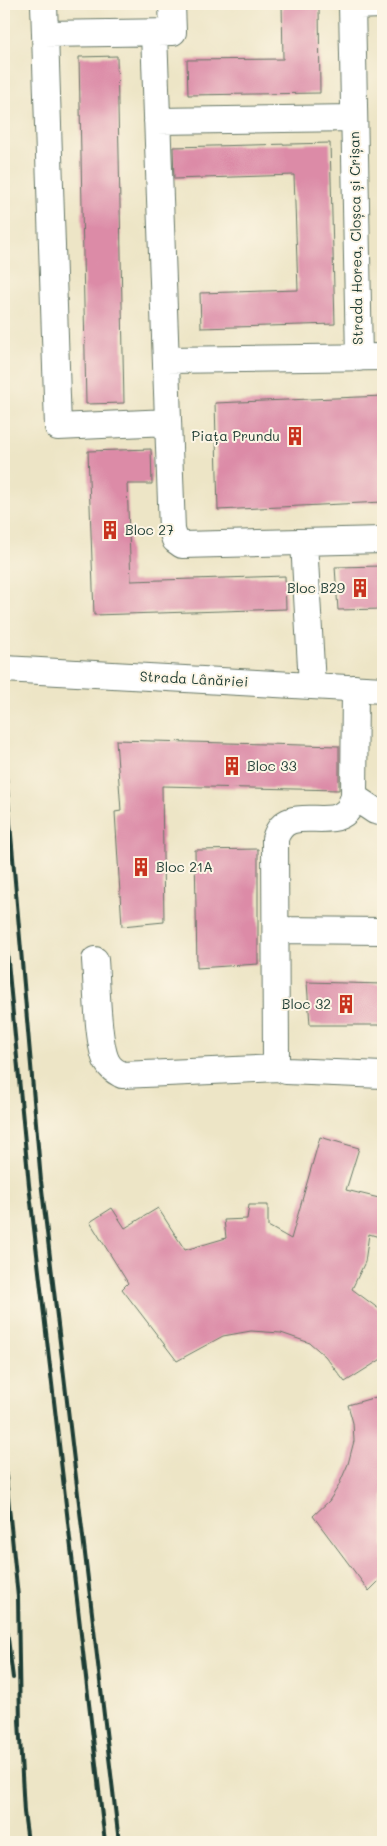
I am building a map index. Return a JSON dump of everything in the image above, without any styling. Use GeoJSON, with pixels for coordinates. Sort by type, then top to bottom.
{"type":"FeatureCollection","features":[{"type":"Feature","properties":{"kind":"street"},"geometry":{"type":"LineString","coordinates":[[44,4],[58,427],[168,422]]}},
{"type":"Feature","properties":{"kind":"street"},"geometry":{"type":"LineString","coordinates":[[45,34],[173,32],[172,4]]}},
{"type":"Feature","properties":{"kind":"street"},"geometry":{"type":"LineString","coordinates":[[352,5],[383,6]]}},
{"type":"Feature","properties":{"kind":"street","name":"Strada Horea, Cloșca și Crișan"},"geometry":{"type":"LineString","coordinates":[[166,360],[371,358],[354,118],[352,5]]}},
{"type":"Feature","properties":{"kind":"street"},"geometry":{"type":"LineString","coordinates":[[154,33],[172,530],[175,540],[182,545],[383,540]]}},
{"type":"Feature","properties":{"kind":"street","name":"Strada Horea, Cloșca și Crișan"},"geometry":{"type":"LineString","coordinates":[[157,121],[354,118]]}},
{"type":"Feature","properties":{"kind":"street"},"geometry":{"type":"LineString","coordinates":[[304,542],[312,685]]}},
{"type":"Feature","properties":{"kind":"street","name":"Strada Lânăriei"},"geometry":{"type":"LineString","coordinates":[[4,669],[383,690]]}},
{"type":"Feature","properties":{"kind":"street"},"geometry":{"type":"LineString","coordinates":[[279,1068],[276,1061],[276,839],[278,829],[289,820],[340,816],[348,810],[354,797],[355,688]]}},
{"type":"Feature","properties":{"kind":"street"},"geometry":{"type":"LineString","coordinates":[[354,797],[374,811],[383,813]]}},
{"type":"Feature","properties":{"kind":"street"},"geometry":{"type":"LineString","coordinates":[[276,930],[383,930]]}},
{"type":"Feature","properties":{"kind":"street"},"geometry":{"type":"LineString","coordinates":[[95,960],[101,1041],[106,1060],[112,1070],[122,1075],[279,1068],[286,1071],[383,1075]]}},
{"type":"Feature","properties":{"kind":"building"},"geometry":{"type":"Polygon","coordinates":[[[282,4],[319,4],[320,93],[188,95],[187,60],[283,59],[282,4]]]}},
{"type":"Feature","properties":{"kind":"building"},"geometry":{"type":"Polygon","coordinates":[[[117,56],[124,403],[86,404],[79,57],[117,56]]]}},
{"type":"Feature","properties":{"kind":"building"},"geometry":{"type":"Polygon","coordinates":[[[330,143],[335,324],[201,328],[200,293],[298,290],[294,175],[174,179],[173,147],[330,143]]]}},
{"type":"Feature","properties":{"kind":"building","name":"Piața Prundu"},"geometry":{"type":"Polygon","coordinates":[[[383,396],[383,502],[218,510],[215,403],[383,396]]]}},
{"type":"Feature","properties":{"kind":"building","name":"Bloc 27"},"geometry":{"type":"Polygon","coordinates":[[[151,449],[152,484],[127,484],[131,581],[285,576],[286,609],[94,615],[88,451],[151,449]]]}},
{"type":"Feature","properties":{"kind":"building","name":"Bloc B29"},"geometry":{"type":"Polygon","coordinates":[[[383,566],[383,609],[338,610],[335,567],[383,566]]]}},
{"type":"Feature","properties":{"kind":"building","name":"Bloc 33"},"geometry":{"type":"Polygon","coordinates":[[[116,740],[339,746],[339,790],[162,786],[164,922],[122,926],[115,812],[121,811],[116,740]]]}},
{"type":"Feature","properties":{"kind":"building"},"geometry":{"type":"Polygon","coordinates":[[[258,849],[258,964],[197,968],[195,850],[258,849]]]}},
{"type":"Feature","properties":{"kind":"building","name":"Bloc 32"},"geometry":{"type":"Polygon","coordinates":[[[307,982],[383,984],[383,1025],[310,1025],[307,982]]]}},
{"type":"Feature","properties":{"kind":"building"},"geometry":{"type":"Polygon","coordinates":[[[320,1137],[359,1148],[346,1190],[383,1199],[383,1238],[369,1234],[365,1262],[352,1289],[383,1312],[383,1358],[345,1382],[325,1356],[310,1343],[281,1333],[251,1331],[223,1336],[177,1361],[122,1289],[128,1283],[90,1222],[112,1208],[125,1228],[158,1208],[185,1250],[226,1238],[224,1220],[247,1219],[249,1205],[268,1205],[268,1226],[291,1239],[320,1137]]]}},
{"type":"Feature","properties":{"kind":"building"},"geometry":{"type":"Polygon","coordinates":[[[383,1395],[383,1577],[369,1591],[313,1516],[329,1501],[338,1487],[348,1464],[354,1441],[353,1423],[348,1405],[383,1395]]]}},
{"type":"Feature","properties":{"kind":"railway"},"geometry":{"type":"LineString","coordinates":[[4,754],[41,1181],[119,1842]]}},
{"type":"Feature","properties":{"kind":"railway"},"geometry":{"type":"LineString","coordinates":[[4,919],[29,1185],[105,1842]]}},
{"type":"Feature","properties":{"kind":"railway"},"geometry":{"type":"LineString","coordinates":[[4,1457],[18,1597],[20,1726]]}},
{"type":"Feature","properties":{"kind":"railway"},"geometry":{"type":"LineString","coordinates":[[4,1607],[13,1678]]}},
{"type":"Feature","properties":{"kind":"railway"},"geometry":{"type":"LineString","coordinates":[[19,1720],[24,1812],[28,1842]]}},
{"type":"Feature","properties":{"kind":"place","name":"Piața Prundu"},"geometry":{"type":"Point","coordinates":[295,436]}},
{"type":"Feature","properties":{"kind":"place","name":"Bloc 27"},"geometry":{"type":"Point","coordinates":[110,530]}},
{"type":"Feature","properties":{"kind":"place","name":"Bloc B29"},"geometry":{"type":"Point","coordinates":[360,588]}},
{"type":"Feature","properties":{"kind":"place","name":"Bloc 33"},"geometry":{"type":"Point","coordinates":[232,766]}},
{"type":"Feature","properties":{"kind":"place","name":"Bloc 21A"},"geometry":{"type":"Point","coordinates":[141,867]}},
{"type":"Feature","properties":{"kind":"place","name":"Bloc 32"},"geometry":{"type":"Point","coordinates":[346,1004]}}]}
